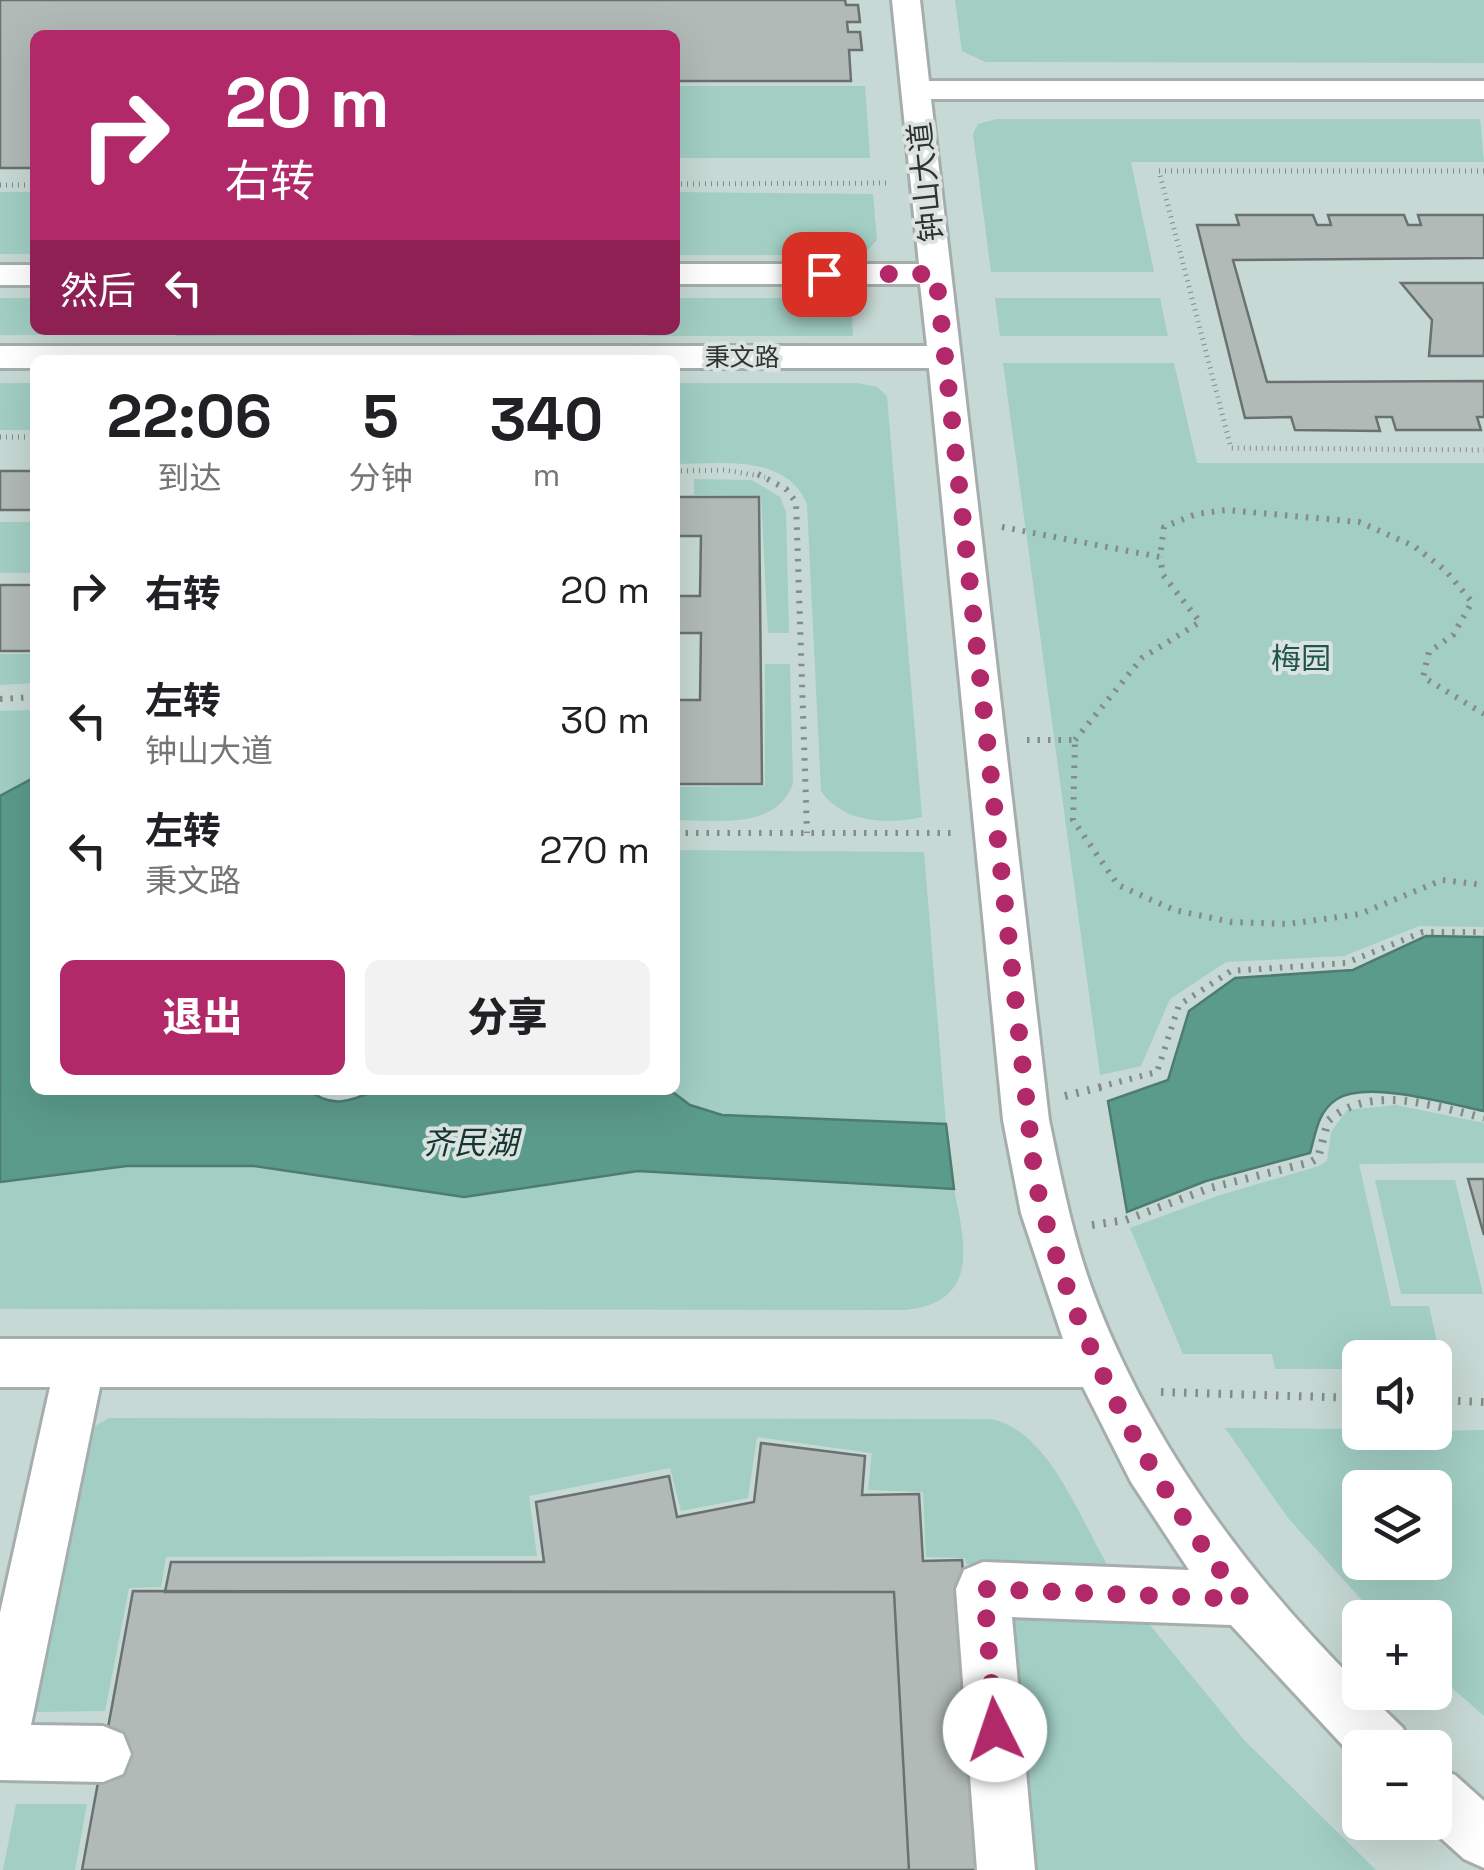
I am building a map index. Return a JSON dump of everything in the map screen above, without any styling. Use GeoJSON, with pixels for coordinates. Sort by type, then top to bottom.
{"type":"FeatureCollection","features":[{"type":"Feature","properties":{"kind":"street"},"geometry":{"type":"LineString","coordinates":[[906,0],[916,90]]}},
{"type":"Feature","properties":{"kind":"street","name":"钟山大道"},"geometry":{"type":"LineString","coordinates":[[1364,1730],[1242,1599],[1170,1500],[1101,1377],[1070,1304],[1046,1228],[1024,1103],[916,90],[1484,90]]}},
{"type":"Feature","properties":{"kind":"street"},"geometry":{"type":"LineString","coordinates":[[680,274],[936,274]]}},
{"type":"Feature","properties":{"kind":"street"},"geometry":{"type":"LineString","coordinates":[[0,275],[30,275]]}},
{"type":"Feature","properties":{"kind":"street","name":"秉文路"},"geometry":{"type":"LineString","coordinates":[[0,357],[30,357]]}},
{"type":"Feature","properties":{"kind":"street","name":"秉文路"},"geometry":{"type":"LineString","coordinates":[[680,357],[944,357]]}},
{"type":"Feature","properties":{"kind":"street"},"geometry":{"type":"LineString","coordinates":[[0,1363],[1101,1377]]}},
{"type":"Feature","properties":{"kind":"street"},"geometry":{"type":"LineString","coordinates":[[0,1739],[80,1363]]}},
{"type":"Feature","properties":{"kind":"street"},"geometry":{"type":"LineString","coordinates":[[1006,1870],[984,1589],[1242,1599]]}},
{"type":"Feature","properties":{"kind":"street"},"geometry":{"type":"LineString","coordinates":[[0,1752],[103,1754]]}},
{"type":"Feature","properties":{"kind":"street"},"geometry":{"type":"LineString","coordinates":[[1452,1810],[1484,1838]]}},
{"type":"Feature","properties":{"kind":"path"},"geometry":{"type":"LineString","coordinates":[[1484,170],[1160,170],[1231,448],[1484,450]]}},
{"type":"Feature","properties":{"kind":"path"},"geometry":{"type":"LineString","coordinates":[[680,184],[927,183]]}},
{"type":"Feature","properties":{"kind":"path"},"geometry":{"type":"LineString","coordinates":[[0,185],[30,185]]}},
{"type":"Feature","properties":{"kind":"path"},"geometry":{"type":"LineString","coordinates":[[0,436],[30,437]]}},
{"type":"Feature","properties":{"kind":"path"},"geometry":{"type":"LineString","coordinates":[[680,471],[756,473],[781,484],[796,502],[807,833]]}},
{"type":"Feature","properties":{"kind":"path"},"geometry":{"type":"LineString","coordinates":[[1484,714],[1446,696],[1423,677],[1429,652],[1453,635],[1472,602],[1449,570],[1387,530],[1342,518],[1297,518],[1220,506],[1164,528],[1160,557],[1163,575],[1200,622],[1142,658],[1075,740],[1073,820],[1118,885],[1174,910],[1231,922],[1288,924],[1360,914],[1442,880],[1484,885]]}},
{"type":"Feature","properties":{"kind":"path"},"geometry":{"type":"LineString","coordinates":[[962,519],[1160,557]]}},
{"type":"Feature","properties":{"kind":"path"},"geometry":{"type":"LineString","coordinates":[[0,699],[30,697]]}},
{"type":"Feature","properties":{"kind":"path"},"geometry":{"type":"LineString","coordinates":[[985,741],[1075,740]]}},
{"type":"Feature","properties":{"kind":"path"},"geometry":{"type":"LineString","coordinates":[[680,834],[995,832]]}},
{"type":"Feature","properties":{"kind":"path"},"geometry":{"type":"LineString","coordinates":[[1024,1103],[1102,1089],[1158,1072],[1179,1005],[1231,971],[1346,963],[1424,932],[1484,932]]}},
{"type":"Feature","properties":{"kind":"path"},"geometry":{"type":"LineString","coordinates":[[1046,1228],[1126,1220],[1210,1188],[1311,1162],[1318,1158],[1331,1116],[1350,1103],[1395,1100],[1484,1118]]}},
{"type":"Feature","properties":{"kind":"path"},"geometry":{"type":"LineString","coordinates":[[1101,1377],[1342,1397]]}},
{"type":"Feature","properties":{"kind":"path"},"geometry":{"type":"LineString","coordinates":[[1452,1401],[1484,1402]]}},
{"type":"Feature","properties":{"kind":"shaded area"},"geometry":{"type":"Polygon","coordinates":[[[0,0],[1484,0],[1484,1870],[0,1870],[0,0]]]}},
{"type":"Feature","properties":{"kind":"green space"},"geometry":{"type":"Polygon","coordinates":[[[955,0],[1484,0],[1484,63],[985,62],[962,51],[955,0]]]}},
{"type":"Feature","properties":{"kind":"green space"},"geometry":{"type":"Polygon","coordinates":[[[680,86],[865,86],[870,158],[680,158],[680,86]]]}},
{"type":"Feature","properties":{"kind":"green space"},"geometry":{"type":"Polygon","coordinates":[[[997,119],[1480,119],[1484,162],[1131,162],[1154,272],[991,272],[973,134],[978,124],[997,119]]]}},
{"type":"Feature","properties":{"kind":"green space"},"geometry":{"type":"Polygon","coordinates":[[[0,192],[30,192],[30,254],[0,254],[0,192]]]}},
{"type":"Feature","properties":{"kind":"green space"},"geometry":{"type":"Polygon","coordinates":[[[680,192],[873,194],[877,240],[867,251],[849,255],[680,255],[680,192]]]}},
{"type":"Feature","properties":{"kind":"green space"},"geometry":{"type":"Polygon","coordinates":[[[0,298],[30,298],[30,335],[0,335],[0,298]]]}},
{"type":"Feature","properties":{"kind":"green space"},"geometry":{"type":"Polygon","coordinates":[[[680,298],[851,298],[853,336],[647,336],[680,335],[680,298]]]}},
{"type":"Feature","properties":{"kind":"green space"},"geometry":{"type":"Polygon","coordinates":[[[995,298],[1160,298],[1168,336],[1000,336],[995,298]]]}},
{"type":"Feature","properties":{"kind":"green space"},"geometry":{"type":"Polygon","coordinates":[[[176,335],[382,335],[176,336],[176,335]]]}},
{"type":"Feature","properties":{"kind":"green space"},"geometry":{"type":"Polygon","coordinates":[[[412,335],[617,335],[412,336],[412,335]]]}},
{"type":"Feature","properties":{"kind":"green space","name":"梅园"},"geometry":{"type":"Polygon","coordinates":[[[1003,363],[1174,363],[1197,463],[1484,463],[1484,927],[1419,926],[1344,956],[1226,962],[1170,999],[1141,1066],[1100,1075],[1003,363]]]}},
{"type":"Feature","properties":{"kind":"green space"},"geometry":{"type":"Polygon","coordinates":[[[0,383],[30,383],[30,430],[0,430],[0,383]]]}},
{"type":"Feature","properties":{"kind":"green space"},"geometry":{"type":"Polygon","coordinates":[[[680,383],[857,383],[877,387],[887,396],[922,817],[895,821],[867,819],[841,810],[821,791],[807,504],[784,476],[731,463],[680,464],[680,383]]]}},
{"type":"Feature","properties":{"kind":"green space"},"geometry":{"type":"Polygon","coordinates":[[[694,479],[752,480],[780,497],[786,512],[789,633],[768,633],[761,496],[694,495],[694,479]]]}},
{"type":"Feature","properties":{"kind":"green space"},"geometry":{"type":"Polygon","coordinates":[[[0,522],[30,522],[30,573],[0,573],[0,522]]]}},
{"type":"Feature","properties":{"kind":"green space"},"geometry":{"type":"Polygon","coordinates":[[[0,654],[30,654],[30,683],[0,685],[0,654]]]}},
{"type":"Feature","properties":{"kind":"green space"},"geometry":{"type":"Polygon","coordinates":[[[765,664],[790,664],[793,784],[784,799],[758,816],[742,820],[680,820],[680,787],[765,786],[765,664]]]}},
{"type":"Feature","properties":{"kind":"green space"},"geometry":{"type":"Polygon","coordinates":[[[30,710],[30,780],[0,796],[0,711],[30,710]]]}},
{"type":"Feature","properties":{"kind":"green space"},"geometry":{"type":"Polygon","coordinates":[[[680,850],[924,852],[946,1124],[722,1115],[690,1105],[677,1095],[680,1095],[680,850]]]}},
{"type":"Feature","properties":{"kind":"green space"},"geometry":{"type":"Polygon","coordinates":[[[1396,1105],[1484,1123],[1484,1163],[1359,1164],[1391,1306],[1429,1306],[1437,1340],[1342,1340],[1342,1369],[1275,1369],[1272,1354],[1183,1354],[1130,1228],[1217,1196],[1319,1166],[1327,1161],[1331,1132],[1347,1110],[1396,1105]]]}},
{"type":"Feature","properties":{"kind":"green space"},"geometry":{"type":"Polygon","coordinates":[[[127,1166],[254,1166],[464,1197],[638,1171],[954,1189],[962,1230],[962,1267],[957,1283],[946,1296],[929,1305],[904,1310],[0,1309],[0,1182],[127,1166]]]}},
{"type":"Feature","properties":{"kind":"green space"},"geometry":{"type":"Polygon","coordinates":[[[1375,1180],[1455,1180],[1483,1294],[1401,1294],[1375,1180]]]}},
{"type":"Feature","properties":{"kind":"green space"},"geometry":{"type":"Polygon","coordinates":[[[109,1418],[991,1419],[1011,1426],[1045,1457],[1107,1564],[966,1564],[965,1558],[926,1557],[923,1492],[868,1490],[872,1453],[757,1437],[748,1498],[681,1511],[670,1468],[529,1496],[537,1556],[166,1557],[161,1587],[129,1588],[105,1711],[36,1712],[95,1426],[109,1418]]]}},
{"type":"Feature","properties":{"kind":"green space"},"geometry":{"type":"Polygon","coordinates":[[[1225,1428],[1342,1429],[1342,1450],[1452,1450],[1452,1431],[1484,1430],[1484,1716],[1452,1688],[1452,1600],[1362,1600],[1344,1580],[1452,1580],[1452,1470],[1342,1470],[1342,1578],[1288,1518],[1225,1428]]]}},
{"type":"Feature","properties":{"kind":"green space"},"geometry":{"type":"Polygon","coordinates":[[[1008,1614],[1141,1614],[1245,1741],[1376,1870],[1029,1870],[1008,1614]]]}},
{"type":"Feature","properties":{"kind":"green space"},"geometry":{"type":"Polygon","coordinates":[[[16,1804],[87,1804],[75,1870],[3,1870],[16,1804]]]}},
{"type":"Feature","properties":{"kind":"water","name":"齐民湖"},"geometry":{"type":"Polygon","coordinates":[[[30,780],[30,1095],[316,1095],[342,1101],[363,1095],[677,1095],[690,1105],[722,1115],[946,1124],[954,1189],[638,1171],[464,1197],[254,1166],[127,1166],[0,1182],[0,796],[30,780]]]}},
{"type":"Feature","properties":{"kind":"water"},"geometry":{"type":"Polygon","coordinates":[[[1426,936],[1484,937],[1484,1111],[1409,1095],[1351,1094],[1337,1099],[1325,1110],[1310,1153],[1206,1181],[1127,1212],[1108,1101],[1168,1080],[1189,1011],[1235,978],[1353,970],[1426,936]]]}},
{"type":"Feature","properties":{"kind":"building"},"geometry":{"type":"Polygon","coordinates":[[[0,0],[845,0],[846,5],[858,5],[860,22],[847,22],[848,32],[860,32],[862,50],[849,50],[851,81],[680,81],[680,30],[30,30],[30,168],[0,168],[0,0]]]}},
{"type":"Feature","properties":{"kind":"building"},"geometry":{"type":"Polygon","coordinates":[[[1236,215],[1313,215],[1317,225],[1331,225],[1328,215],[1404,215],[1408,225],[1421,225],[1418,215],[1484,215],[1484,258],[1233,260],[1267,382],[1484,381],[1484,417],[1477,417],[1481,430],[1396,430],[1392,417],[1376,417],[1380,431],[1295,430],[1291,417],[1245,418],[1197,225],[1239,225],[1236,215]]]}},
{"type":"Feature","properties":{"kind":"building"},"geometry":{"type":"Polygon","coordinates":[[[1401,283],[1484,283],[1484,356],[1429,356],[1432,320],[1401,283]]]}},
{"type":"Feature","properties":{"kind":"building"},"geometry":{"type":"Polygon","coordinates":[[[0,471],[30,471],[30,510],[0,510],[0,471]]]}},
{"type":"Feature","properties":{"kind":"building"},"geometry":{"type":"Polygon","coordinates":[[[680,497],[759,497],[762,784],[680,784],[680,700],[700,700],[701,633],[680,633],[680,596],[700,596],[701,536],[680,536],[680,497]]]}},
{"type":"Feature","properties":{"kind":"building"},"geometry":{"type":"Polygon","coordinates":[[[0,585],[30,585],[30,651],[0,651],[0,585]]]}},
{"type":"Feature","properties":{"kind":"building"},"geometry":{"type":"Polygon","coordinates":[[[1468,1179],[1484,1179],[1484,1235],[1468,1179]]]}},
{"type":"Feature","properties":{"kind":"building"},"geometry":{"type":"Polygon","coordinates":[[[761,1443],[865,1456],[862,1495],[919,1494],[923,1561],[962,1560],[985,1870],[909,1870],[894,1592],[165,1592],[171,1562],[544,1562],[536,1502],[669,1476],[677,1517],[754,1502],[761,1443]]]}},
{"type":"Feature","properties":{"kind":"building"},"geometry":{"type":"Polygon","coordinates":[[[133,1591],[894,1592],[909,1870],[82,1870],[133,1591]]]}},
{"type":"Feature","properties":{"kind":"route"},"geometry":{"type":"LineString","coordinates":[[824,274],[936,274],[1026,1120],[1049,1240],[1070,1304],[1130,1434],[1170,1500],[1242,1599],[984,1589],[995,1730]]}}]}
